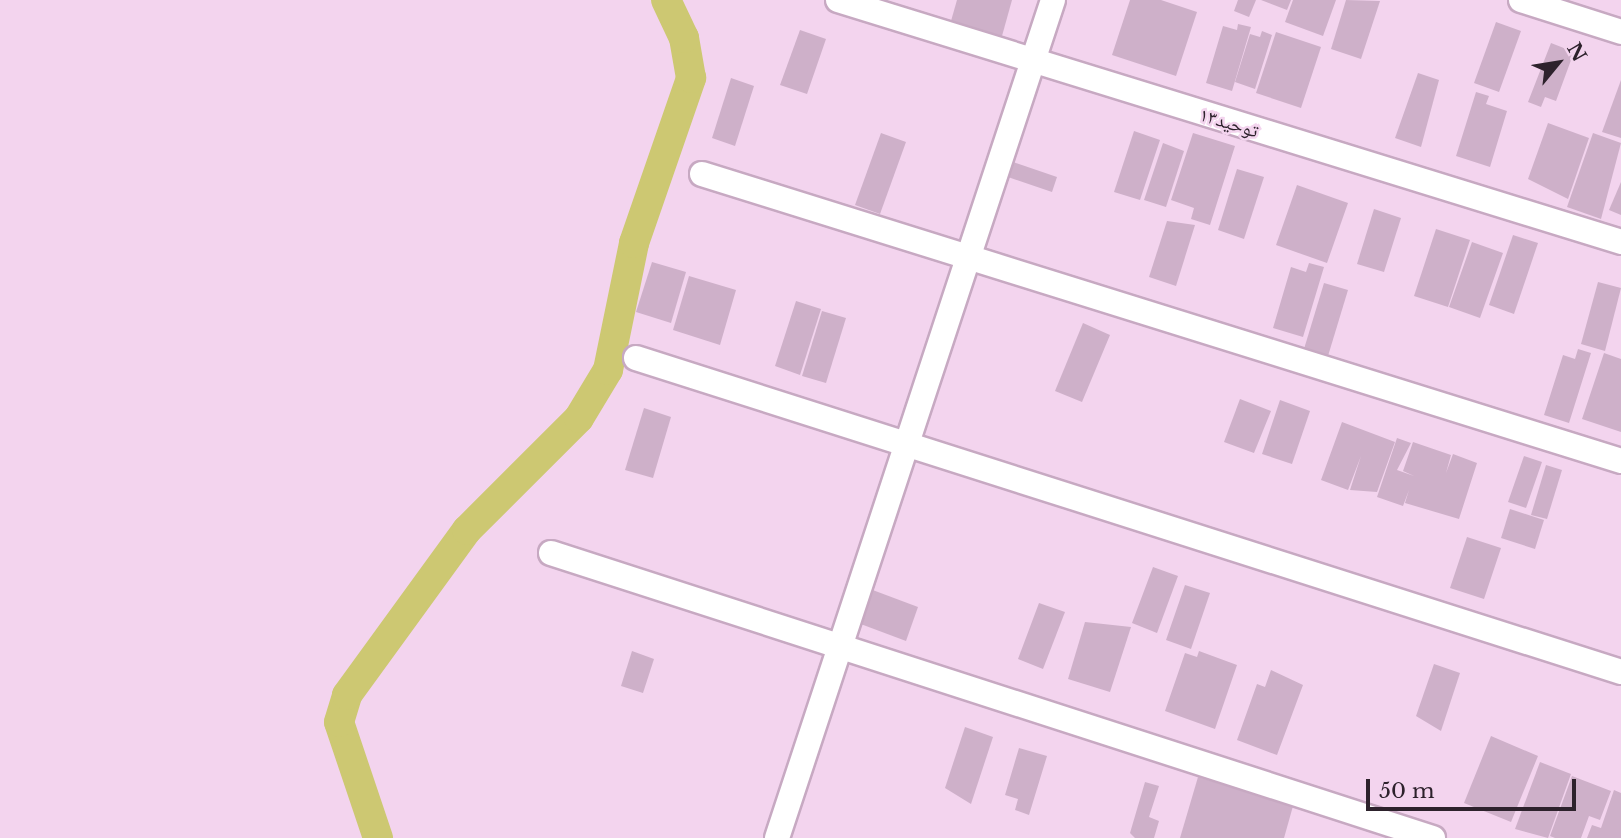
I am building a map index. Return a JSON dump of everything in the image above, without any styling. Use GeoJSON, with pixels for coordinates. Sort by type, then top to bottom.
{"type":"FeatureCollection","features":[{"type":"Feature","properties":{"kind":"street","name":"توحید۱۳"},"geometry":{"type":"LineString","coordinates":[[838,0],[1035,64],[1621,242]]}},
{"type":"Feature","properties":{"kind":"street"},"geometry":{"type":"LineString","coordinates":[[777,838],[968,258],[1035,64],[1053,0]]}},
{"type":"Feature","properties":{"kind":"street"},"geometry":{"type":"LineString","coordinates":[[1521,0],[1621,32]]}},
{"type":"Feature","properties":{"kind":"street"},"geometry":{"type":"LineString","coordinates":[[702,174],[1621,461]]}},
{"type":"Feature","properties":{"kind":"street"},"geometry":{"type":"LineString","coordinates":[[636,358],[905,448],[1621,672]]}},
{"type":"Feature","properties":{"kind":"street"},"geometry":{"type":"LineString","coordinates":[[551,553],[838,649],[1433,838]]}},
{"type":"Feature","properties":{"kind":"building"},"geometry":{"type":"Polygon","coordinates":[[[957,0],[1012,0],[1002,36],[951,21],[957,0]]]}},
{"type":"Feature","properties":{"kind":"building"},"geometry":{"type":"Polygon","coordinates":[[[1130,0],[1161,0],[1197,12],[1176,76],[1112,55],[1130,0]]]}},
{"type":"Feature","properties":{"kind":"building"},"geometry":{"type":"Polygon","coordinates":[[[1238,0],[1256,0],[1249,17],[1234,11],[1238,0]]]}},
{"type":"Feature","properties":{"kind":"building"},"geometry":{"type":"Polygon","coordinates":[[[1261,0],[1291,0],[1287,10],[1261,0]]]}},
{"type":"Feature","properties":{"kind":"building"},"geometry":{"type":"Polygon","coordinates":[[[1293,0],[1336,0],[1323,36],[1285,22],[1293,0]]]}},
{"type":"Feature","properties":{"kind":"building"},"geometry":{"type":"Polygon","coordinates":[[[1346,0],[1380,1],[1361,59],[1331,49],[1346,0]]]}},
{"type":"Feature","properties":{"kind":"building"},"geometry":{"type":"Polygon","coordinates":[[[1496,22],[1521,31],[1499,92],[1474,83],[1496,22]]]}},
{"type":"Feature","properties":{"kind":"building"},"geometry":{"type":"Polygon","coordinates":[[[1238,24],[1251,27],[1232,91],[1206,83],[1223,26],[1237,30],[1238,24]]]}},
{"type":"Feature","properties":{"kind":"building"},"geometry":{"type":"Polygon","coordinates":[[[800,30],[826,39],[807,94],[780,85],[800,30]]]}},
{"type":"Feature","properties":{"kind":"building"},"geometry":{"type":"Polygon","coordinates":[[[1262,31],[1272,35],[1255,89],[1235,82],[1250,34],[1260,37],[1262,31]]]}},
{"type":"Feature","properties":{"kind":"building"},"geometry":{"type":"Polygon","coordinates":[[[1276,32],[1321,47],[1301,108],[1256,93],[1276,32]]]}},
{"type":"Feature","properties":{"kind":"building"},"geometry":{"type":"Polygon","coordinates":[[[1551,43],[1574,52],[1556,101],[1545,97],[1541,107],[1528,102],[1551,43]]]}},
{"type":"Feature","properties":{"kind":"building"},"geometry":{"type":"Polygon","coordinates":[[[1418,73],[1439,80],[1421,147],[1395,138],[1418,73]]]}},
{"type":"Feature","properties":{"kind":"building"},"geometry":{"type":"Polygon","coordinates":[[[731,78],[754,86],[735,146],[712,138],[731,78]]]}},
{"type":"Feature","properties":{"kind":"building"},"geometry":{"type":"Polygon","coordinates":[[[1621,80],[1621,138],[1602,132],[1621,80]]]}},
{"type":"Feature","properties":{"kind":"building"},"geometry":{"type":"Polygon","coordinates":[[[1476,92],[1489,96],[1486,104],[1507,111],[1490,167],[1456,156],[1476,92]]]}},
{"type":"Feature","properties":{"kind":"building"},"geometry":{"type":"Polygon","coordinates":[[[1548,123],[1589,138],[1568,199],[1528,179],[1548,123]]]}},
{"type":"Feature","properties":{"kind":"building"},"geometry":{"type":"Polygon","coordinates":[[[1134,131],[1160,140],[1140,200],[1114,192],[1134,131]]]}},
{"type":"Feature","properties":{"kind":"building"},"geometry":{"type":"Polygon","coordinates":[[[881,133],[906,142],[880,214],[855,205],[881,133]]]}},
{"type":"Feature","properties":{"kind":"building"},"geometry":{"type":"Polygon","coordinates":[[[1193,133],[1235,146],[1210,225],[1191,219],[1194,208],[1171,200],[1193,133]]]}},
{"type":"Feature","properties":{"kind":"building"},"geometry":{"type":"Polygon","coordinates":[[[1593,133],[1621,143],[1601,219],[1567,207],[1593,133]]]}},
{"type":"Feature","properties":{"kind":"building"},"geometry":{"type":"Polygon","coordinates":[[[1163,143],[1184,151],[1166,207],[1144,200],[1163,143]]]}},
{"type":"Feature","properties":{"kind":"building"},"geometry":{"type":"Polygon","coordinates":[[[1013,162],[1057,177],[1052,192],[1008,177],[1013,162]]]}},
{"type":"Feature","properties":{"kind":"building"},"geometry":{"type":"Polygon","coordinates":[[[1237,169],[1264,177],[1244,239],[1218,230],[1237,169]]]}},
{"type":"Feature","properties":{"kind":"building"},"geometry":{"type":"Polygon","coordinates":[[[1621,182],[1621,215],[1609,210],[1621,182]]]}},
{"type":"Feature","properties":{"kind":"building"},"geometry":{"type":"Polygon","coordinates":[[[1297,185],[1348,203],[1327,263],[1276,245],[1297,185]]]}},
{"type":"Feature","properties":{"kind":"building"},"geometry":{"type":"Polygon","coordinates":[[[1374,209],[1401,218],[1384,272],[1357,264],[1374,209]]]}},
{"type":"Feature","properties":{"kind":"building"},"geometry":{"type":"Polygon","coordinates":[[[1167,221],[1195,225],[1176,286],[1149,277],[1167,221]]]}},
{"type":"Feature","properties":{"kind":"building"},"geometry":{"type":"Polygon","coordinates":[[[1436,229],[1470,240],[1448,307],[1414,296],[1436,229]]]}},
{"type":"Feature","properties":{"kind":"building"},"geometry":{"type":"Polygon","coordinates":[[[1513,235],[1538,243],[1514,314],[1489,305],[1513,235]]]}},
{"type":"Feature","properties":{"kind":"building"},"geometry":{"type":"Polygon","coordinates":[[[1472,242],[1503,253],[1480,318],[1449,307],[1472,242]]]}},
{"type":"Feature","properties":{"kind":"building"},"geometry":{"type":"Polygon","coordinates":[[[652,262],[686,272],[671,323],[636,312],[652,262]]]}},
{"type":"Feature","properties":{"kind":"building"},"geometry":{"type":"Polygon","coordinates":[[[1309,263],[1324,267],[1303,337],[1273,328],[1291,267],[1306,272],[1309,263]]]}},
{"type":"Feature","properties":{"kind":"building"},"geometry":{"type":"Polygon","coordinates":[[[689,276],[736,290],[720,345],[673,330],[689,276]]]}},
{"type":"Feature","properties":{"kind":"building"},"geometry":{"type":"Polygon","coordinates":[[[1598,282],[1621,288],[1605,351],[1581,344],[1598,282]]]}},
{"type":"Feature","properties":{"kind":"building"},"geometry":{"type":"Polygon","coordinates":[[[1324,283],[1348,290],[1328,356],[1304,349],[1324,283]]]}},
{"type":"Feature","properties":{"kind":"building"},"geometry":{"type":"Polygon","coordinates":[[[796,301],[821,309],[800,375],[775,366],[796,301]]]}},
{"type":"Feature","properties":{"kind":"building"},"geometry":{"type":"Polygon","coordinates":[[[822,311],[846,318],[826,383],[802,376],[822,311]]]}},
{"type":"Feature","properties":{"kind":"building"},"geometry":{"type":"Polygon","coordinates":[[[1083,323],[1110,335],[1082,402],[1055,391],[1083,323]]]}},
{"type":"Feature","properties":{"kind":"building"},"geometry":{"type":"Polygon","coordinates":[[[1578,349],[1591,353],[1569,423],[1544,415],[1563,355],[1575,359],[1578,349]]]}},
{"type":"Feature","properties":{"kind":"building"},"geometry":{"type":"Polygon","coordinates":[[[1604,353],[1621,359],[1621,432],[1582,419],[1604,353]]]}},
{"type":"Feature","properties":{"kind":"building"},"geometry":{"type":"Polygon","coordinates":[[[1240,399],[1271,411],[1254,453],[1224,442],[1240,399]]]}},
{"type":"Feature","properties":{"kind":"building"},"geometry":{"type":"Polygon","coordinates":[[[1280,400],[1310,411],[1292,464],[1262,454],[1280,400]]]}},
{"type":"Feature","properties":{"kind":"building"},"geometry":{"type":"Polygon","coordinates":[[[644,408],[671,417],[653,478],[625,470],[644,408]]]}},
{"type":"Feature","properties":{"kind":"building"},"geometry":{"type":"Polygon","coordinates":[[[1342,422],[1395,442],[1377,492],[1350,490],[1361,456],[1348,490],[1321,480],[1342,422]]]}},
{"type":"Feature","properties":{"kind":"building"},"geometry":{"type":"Polygon","coordinates":[[[1397,438],[1411,443],[1397,470],[1414,476],[1403,471],[1413,442],[1451,455],[1446,473],[1453,454],[1477,463],[1459,519],[1405,503],[1409,490],[1403,506],[1377,497],[1397,438]]]}},
{"type":"Feature","properties":{"kind":"building"},"geometry":{"type":"Polygon","coordinates":[[[1524,456],[1542,462],[1526,508],[1508,502],[1524,456]]]}},
{"type":"Feature","properties":{"kind":"building"},"geometry":{"type":"Polygon","coordinates":[[[1546,465],[1562,470],[1547,519],[1531,515],[1546,465]]]}},
{"type":"Feature","properties":{"kind":"building"},"geometry":{"type":"Polygon","coordinates":[[[1510,509],[1544,520],[1535,549],[1501,538],[1510,509]]]}},
{"type":"Feature","properties":{"kind":"building"},"geometry":{"type":"Polygon","coordinates":[[[1467,537],[1501,548],[1484,599],[1450,588],[1467,537]]]}},
{"type":"Feature","properties":{"kind":"building"},"geometry":{"type":"Polygon","coordinates":[[[1153,567],[1178,576],[1157,633],[1132,623],[1153,567]]]}},
{"type":"Feature","properties":{"kind":"building"},"geometry":{"type":"Polygon","coordinates":[[[1185,585],[1210,593],[1191,649],[1166,640],[1185,585]]]}},
{"type":"Feature","properties":{"kind":"building"},"geometry":{"type":"Polygon","coordinates":[[[870,589],[918,607],[906,641],[858,623],[870,589]]]}},
{"type":"Feature","properties":{"kind":"building"},"geometry":{"type":"Polygon","coordinates":[[[1039,603],[1065,612],[1043,669],[1018,659],[1039,603]]]}},
{"type":"Feature","properties":{"kind":"building"},"geometry":{"type":"Polygon","coordinates":[[[1085,622],[1131,627],[1110,692],[1068,679],[1085,622]]]}},
{"type":"Feature","properties":{"kind":"building"},"geometry":{"type":"Polygon","coordinates":[[[632,651],[654,659],[643,693],[621,686],[632,651]]]}},
{"type":"Feature","properties":{"kind":"building"},"geometry":{"type":"Polygon","coordinates":[[[1199,651],[1237,665],[1215,729],[1165,711],[1185,653],[1197,657],[1199,651]]]}},
{"type":"Feature","properties":{"kind":"building"},"geometry":{"type":"Polygon","coordinates":[[[1434,664],[1460,673],[1441,731],[1416,716],[1434,664]]]}},
{"type":"Feature","properties":{"kind":"building"},"geometry":{"type":"Polygon","coordinates":[[[1271,670],[1303,685],[1277,755],[1237,740],[1257,684],[1265,687],[1271,670]]]}},
{"type":"Feature","properties":{"kind":"building"},"geometry":{"type":"Polygon","coordinates":[[[965,727],[993,737],[971,804],[945,788],[965,727]]]}},
{"type":"Feature","properties":{"kind":"building"},"geometry":{"type":"Polygon","coordinates":[[[1491,736],[1538,756],[1511,822],[1464,803],[1491,736]]]}},
{"type":"Feature","properties":{"kind":"building"},"geometry":{"type":"Polygon","coordinates":[[[1019,748],[1047,756],[1029,815],[1015,810],[1018,799],[1005,795],[1019,748]]]}},
{"type":"Feature","properties":{"kind":"building"},"geometry":{"type":"Polygon","coordinates":[[[1540,762],[1571,774],[1548,838],[1515,829],[1540,762]]]}},
{"type":"Feature","properties":{"kind":"building"},"geometry":{"type":"Polygon","coordinates":[[[1572,776],[1611,791],[1600,820],[1589,816],[1581,838],[1555,838],[1550,836],[1572,776]]]}},
{"type":"Feature","properties":{"kind":"building"},"geometry":{"type":"Polygon","coordinates":[[[1198,777],[1293,806],[1284,838],[1180,838],[1198,777]]]}},
{"type":"Feature","properties":{"kind":"building"},"geometry":{"type":"Polygon","coordinates":[[[1145,782],[1159,786],[1149,817],[1159,821],[1154,838],[1135,838],[1130,833],[1145,782]]]}},
{"type":"Feature","properties":{"kind":"building"},"geometry":{"type":"Polygon","coordinates":[[[1614,790],[1621,793],[1621,838],[1587,838],[1592,825],[1601,828],[1614,790]]]}},
{"type":"Feature","properties":{"kind":"waterway"},"geometry":{"type":"LineString","coordinates":[[378,838],[339,722],[347,695],[467,530],[579,418],[608,370],[634,243],[691,78],[684,38],[666,0]]}}]}
